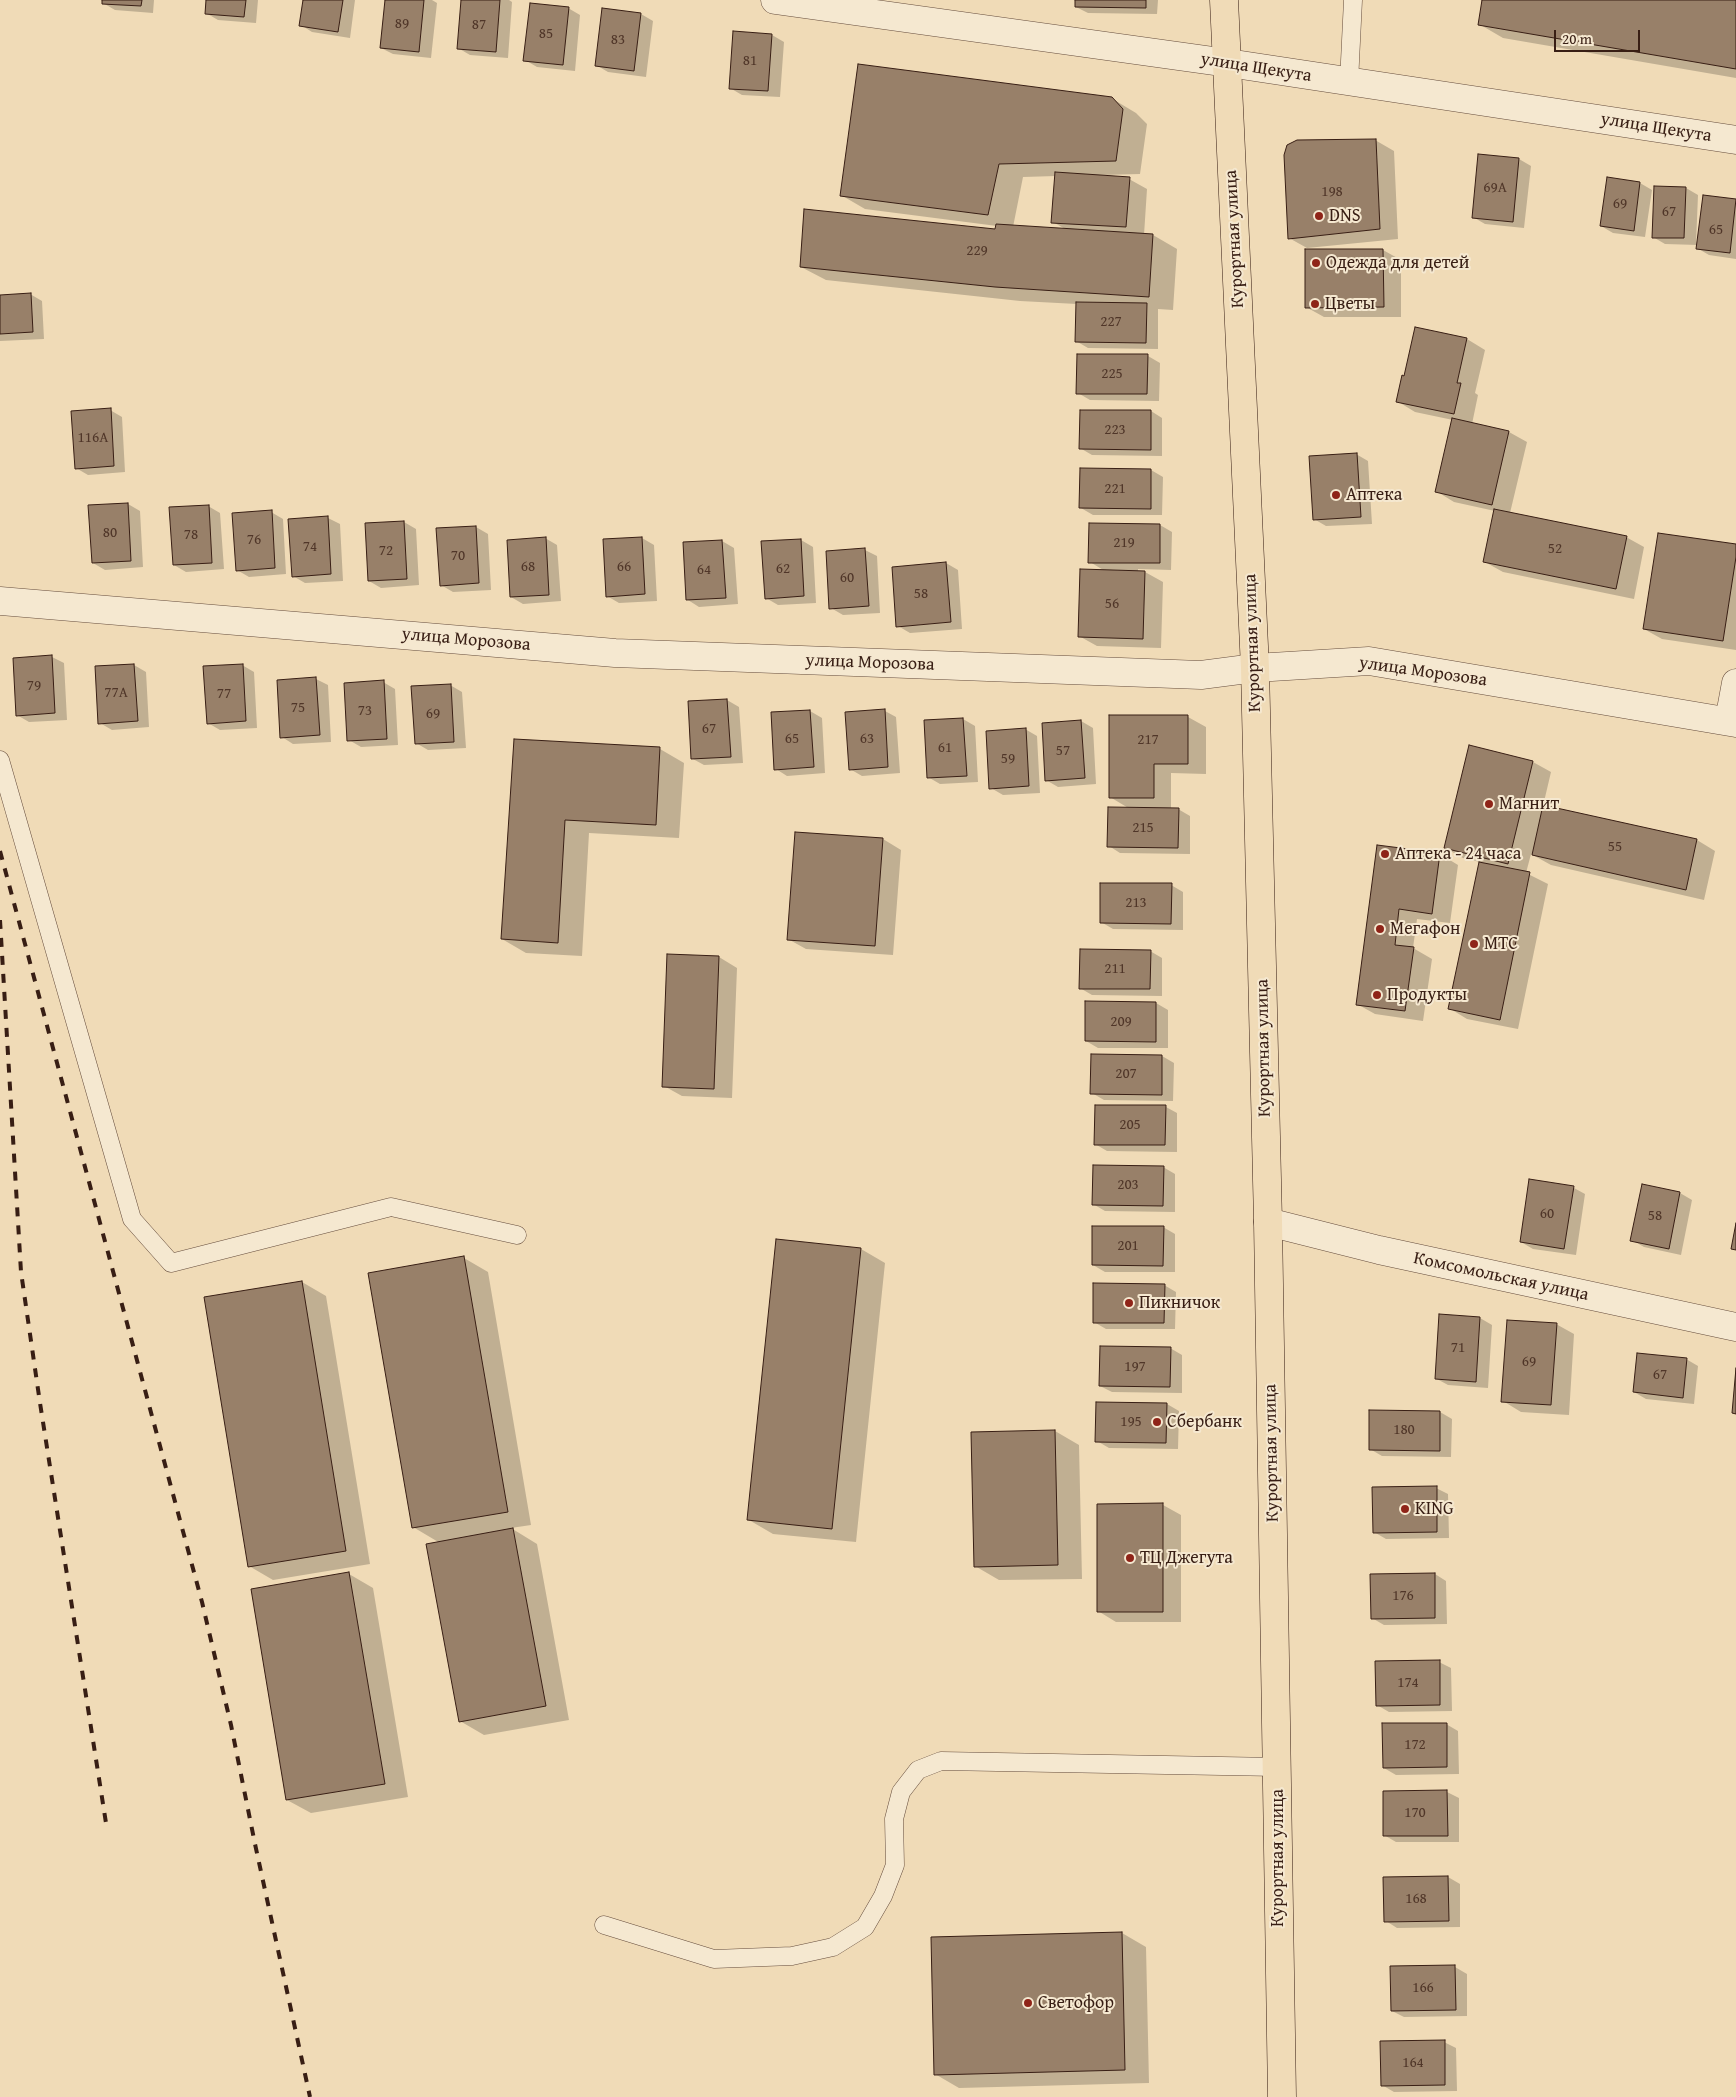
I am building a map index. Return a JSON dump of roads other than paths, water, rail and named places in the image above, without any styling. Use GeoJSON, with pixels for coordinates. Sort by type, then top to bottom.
{"type":"FeatureCollection","features":[{"type":"Feature","properties":{"kind":"main road","name":"Курортная улица"},"geometry":{"type":"LineString","coordinates":[[1224,0],[1255,668],[1268,1222],[1278,1767],[1276,1822],[1282,2097]]}},
{"type":"Feature","properties":{"kind":"street","name":"улица Щекута"},"geometry":{"type":"LineString","coordinates":[[775,0],[1228,63],[1736,140]]}},
{"type":"Feature","properties":{"kind":"street","name":"улица Морозова"},"geometry":{"type":"LineString","coordinates":[[0,601],[615,653],[1201,675],[1255,668],[1369,661],[1732,722]]}},
{"type":"Feature","properties":{"kind":"street"},"geometry":{"type":"LineString","coordinates":[[1732,722],[1736,682]]}},
{"type":"Feature","properties":{"kind":"street","name":"Комсомольская улица"},"geometry":{"type":"LineString","coordinates":[[1268,1222],[1379,1250],[1736,1327]]}},
{"type":"Feature","properties":{"kind":"lane"},"geometry":{"type":"LineString","coordinates":[[1349,82],[1353,0]]}},
{"type":"Feature","properties":{"kind":"lane"},"geometry":{"type":"LineString","coordinates":[[0,760],[132,1219],[171,1263],[391,1206],[517,1235]]}},
{"type":"Feature","properties":{"kind":"lane"},"geometry":{"type":"LineString","coordinates":[[604,1925],[714,1959],[792,1956],[833,1946],[866,1927],[883,1896],[895,1865],[894,1819],[901,1792],[918,1770],[941,1761],[1278,1767]]}},
{"type":"Feature","properties":{"kind":"railway"},"geometry":{"type":"LineString","coordinates":[[0,851],[202,1602],[231,1725],[310,2097]]}},
{"type":"Feature","properties":{"kind":"railway"},"geometry":{"type":"LineString","coordinates":[[0,920],[21,1272],[106,1823]]}},
{"type":"Feature","properties":{"kind":"place","name":"DNS"},"geometry":{"type":"Point","coordinates":[1319,216]}},
{"type":"Feature","properties":{"kind":"place","name":"Одежда для детей"},"geometry":{"type":"Point","coordinates":[1316,263]}},
{"type":"Feature","properties":{"kind":"place","name":"Цветы"},"geometry":{"type":"Point","coordinates":[1315,304]}},
{"type":"Feature","properties":{"kind":"place","name":"Аптека"},"geometry":{"type":"Point","coordinates":[1336,495]}},
{"type":"Feature","properties":{"kind":"place","name":"Магнит"},"geometry":{"type":"Point","coordinates":[1489,804]}},
{"type":"Feature","properties":{"kind":"place","name":"Аптека - 24 часа"},"geometry":{"type":"Point","coordinates":[1385,854]}},
{"type":"Feature","properties":{"kind":"place","name":"Мегафон"},"geometry":{"type":"Point","coordinates":[1380,929]}},
{"type":"Feature","properties":{"kind":"place","name":"МТС"},"geometry":{"type":"Point","coordinates":[1474,944]}},
{"type":"Feature","properties":{"kind":"place","name":"Продукты"},"geometry":{"type":"Point","coordinates":[1377,995]}},
{"type":"Feature","properties":{"kind":"place","name":"Пикничок"},"geometry":{"type":"Point","coordinates":[1129,1303]}},
{"type":"Feature","properties":{"kind":"place","name":"Сбербанк"},"geometry":{"type":"Point","coordinates":[1157,1422]}},
{"type":"Feature","properties":{"kind":"place","name":"KING"},"geometry":{"type":"Point","coordinates":[1405,1509]}},
{"type":"Feature","properties":{"kind":"place","name":"ТЦ Джегута"},"geometry":{"type":"Point","coordinates":[1130,1558]}},
{"type":"Feature","properties":{"kind":"place","name":"Светофор"},"geometry":{"type":"Point","coordinates":[1028,2003]}}]}
